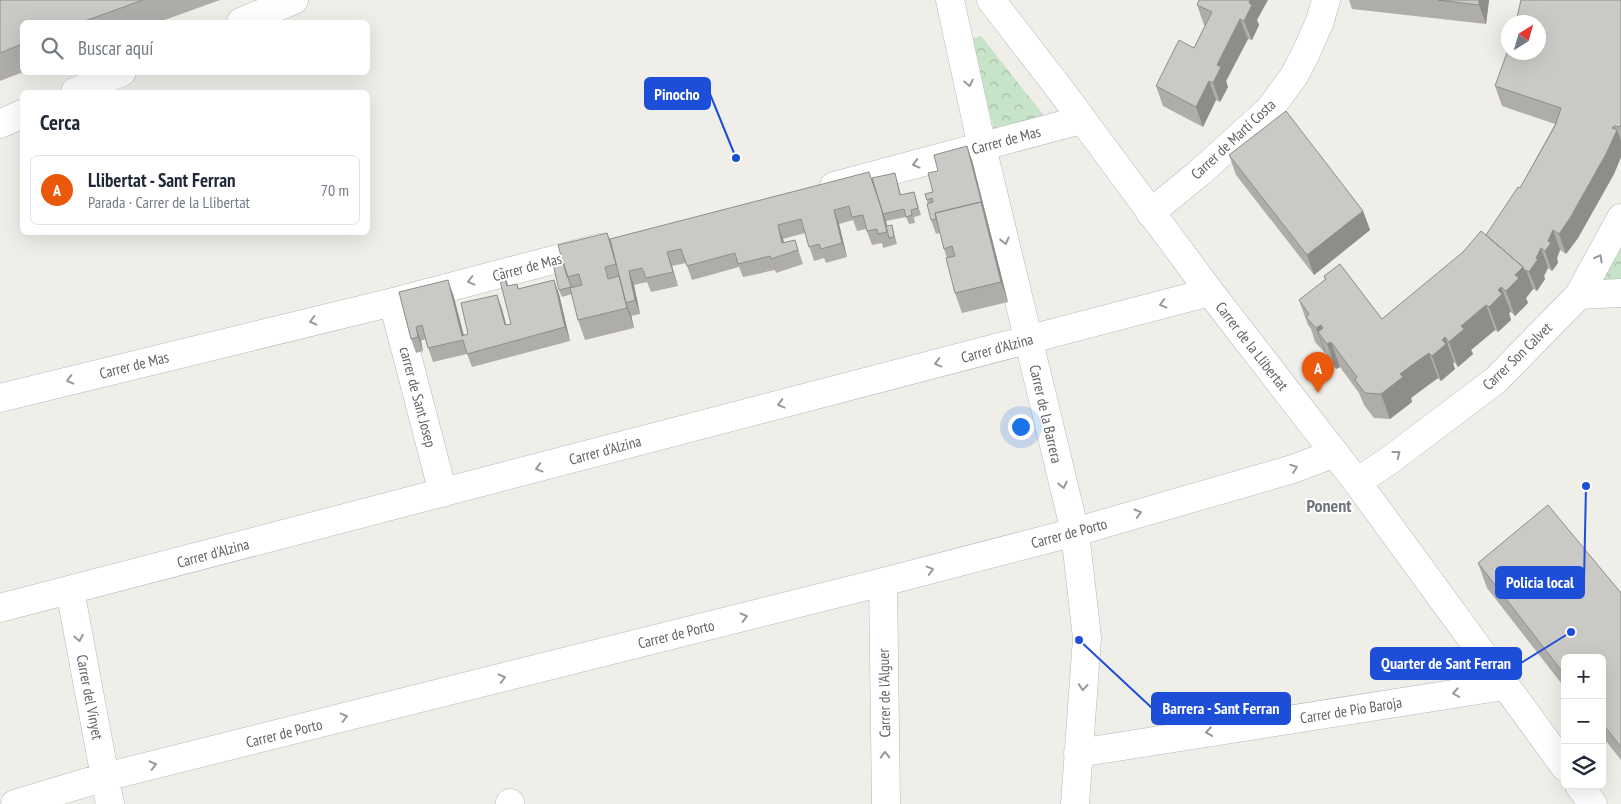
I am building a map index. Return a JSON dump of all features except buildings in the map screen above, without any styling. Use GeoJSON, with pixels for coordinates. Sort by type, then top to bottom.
{"type":"FeatureCollection","features":[{"type":"Feature","properties":{"kind":"street"},"geometry":{"type":"LineString","coordinates":[[246,20],[294,0]]}},
{"type":"Feature","properties":{"kind":"street","name":"Carrer de la Barrera"},"geometry":{"type":"LineString","coordinates":[[950,0],[982,147],[1075,532],[1086,638],[1075,804]]}},
{"type":"Feature","properties":{"kind":"street","name":"Carrer de la Llibertat"},"geometry":{"type":"LineString","coordinates":[[991,0],[1062,92],[1150,213],[1357,482],[1504,686],[1561,761]]}},
{"type":"Feature","properties":{"kind":"street","name":"Carrer de Martí Costa"},"geometry":{"type":"LineString","coordinates":[[1150,213],[1198,174],[1269,110],[1294,76],[1306,53],[1326,0]]}},
{"type":"Feature","properties":{"kind":"street"},"geometry":{"type":"LineString","coordinates":[[79,90],[115,75]]}},
{"type":"Feature","properties":{"kind":"street"},"geometry":{"type":"LineString","coordinates":[[0,124],[20,115]]}},
{"type":"Feature","properties":{"kind":"street","name":"Carrer de Mas"},"geometry":{"type":"LineString","coordinates":[[808,192],[1081,120]]}},
{"type":"Feature","properties":{"kind":"street","name":"Carrer Son Calvet"},"geometry":{"type":"LineString","coordinates":[[1357,482],[1390,460],[1496,380],[1579,295],[1621,218]]}},
{"type":"Feature","properties":{"kind":"street","name":"Carrer de Mas"},"geometry":{"type":"LineString","coordinates":[[0,398],[393,302],[625,241]]}},
{"type":"Feature","properties":{"kind":"street","name":"Carrer d'Alzina"},"geometry":{"type":"LineString","coordinates":[[0,608],[1210,292]]}},
{"type":"Feature","properties":{"kind":"street"},"geometry":{"type":"LineString","coordinates":[[1579,295],[1621,293]]}},
{"type":"Feature","properties":{"kind":"street","name":"carrer de Sant Josep"},"geometry":{"type":"LineString","coordinates":[[393,302],[443,493]]}},
{"type":"Feature","properties":{"kind":"street","name":"Carrer de Porto"},"geometry":{"type":"LineString","coordinates":[[15,804],[105,777],[1075,532],[1293,469],[1335,453]]}},
{"type":"Feature","properties":{"kind":"street","name":"Carrer de l'Alguer"},"geometry":{"type":"LineString","coordinates":[[883,582],[886,804]]}},
{"type":"Feature","properties":{"kind":"street","name":"Carrer del Vinyet"},"geometry":{"type":"LineString","coordinates":[[70,590],[110,804]]}},
{"type":"Feature","properties":{"kind":"street","name":"Carrer de Pío Baroja"},"geometry":{"type":"LineString","coordinates":[[1078,753],[1504,686]]}},
{"type":"Feature","properties":{"kind":"street"},"geometry":{"type":"LineString","coordinates":[[1582,789],[1593,804]]}},
{"type":"Feature","properties":{"kind":"green space"},"geometry":{"type":"Polygon","coordinates":[[[981,36],[1050,123],[996,137],[970,39],[981,36]]]}},
{"type":"Feature","properties":{"kind":"green space"},"geometry":{"type":"Polygon","coordinates":[[[1621,226],[1621,293],[1589,294],[1621,226]]]}},
{"type":"Feature","properties":{"kind":"place","name":"Pinocho"},"geometry":{"type":"Point","coordinates":[736,158]}},
{"type":"Feature","properties":{"kind":"place","name":"Llibertat - Sant Ferran"},"geometry":{"type":"Point","coordinates":[1318,393]}},
{"type":"Feature","properties":{"kind":"place","name":"Policia local"},"geometry":{"type":"Point","coordinates":[1586,486]}},
{"type":"Feature","properties":{"kind":"place","name":"Quarter de Sant Ferran"},"geometry":{"type":"Point","coordinates":[1571,632]}},
{"type":"Feature","properties":{"kind":"place","name":"Barrera - Sant Ferran"},"geometry":{"type":"Point","coordinates":[1079,640]}},
{"type":"Feature","properties":{"kind":"district","name":"Ponent"},"geometry":{"type":"Point","coordinates":[1329,505]}}]}
